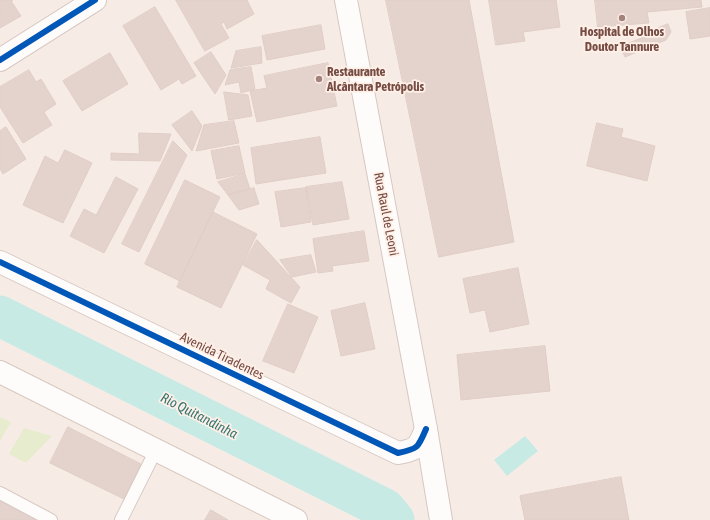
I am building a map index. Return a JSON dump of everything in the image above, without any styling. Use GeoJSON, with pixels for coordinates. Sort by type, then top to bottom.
{"type":"FeatureCollection","features":[{"type":"Feature","properties":{"kind":"main road"},"geometry":{"type":"LineString","coordinates":[[0,60],[94,0]]}},
{"type":"Feature","properties":{"kind":"main road","name":"Rua Raul de Leoni"},"geometry":{"type":"LineString","coordinates":[[346,0],[426,429],[441,520]]}},
{"type":"Feature","properties":{"kind":"main road","name":"Avenida Tiradentes"},"geometry":{"type":"LineString","coordinates":[[0,262],[398,453],[411,450],[420,445],[426,429]]}},
{"type":"Feature","properties":{"kind":"main road"},"geometry":{"type":"LineString","coordinates":[[0,372],[296,520]]}},
{"type":"Feature","properties":{"kind":"lane"},"geometry":{"type":"LineString","coordinates":[[121,520],[156,450]]}},
{"type":"Feature","properties":{"kind":"lane"},"geometry":{"type":"LineString","coordinates":[[0,493],[51,520]]}},
{"type":"Feature","properties":{"kind":"green space"},"geometry":{"type":"Polygon","coordinates":[[[0,417],[11,422],[0,441],[0,417]]]}},
{"type":"Feature","properties":{"kind":"green space"},"geometry":{"type":"Polygon","coordinates":[[[24,428],[52,436],[26,463],[9,454],[24,428]]]}},
{"type":"Feature","properties":{"kind":"water"},"geometry":{"type":"Polygon","coordinates":[[[525,436],[538,451],[507,476],[494,460],[525,436]]]}},
{"type":"Feature","properties":{"kind":"building"},"geometry":{"type":"Polygon","coordinates":[[[0,0],[13,0],[11,1],[21,16],[0,28],[0,0]]]}},
{"type":"Feature","properties":{"kind":"building"},"geometry":{"type":"Polygon","coordinates":[[[176,0],[247,0],[254,14],[227,29],[224,22],[221,24],[229,38],[205,51],[176,0]]]}},
{"type":"Feature","properties":{"kind":"building"},"geometry":{"type":"Polygon","coordinates":[[[386,0],[469,0],[514,242],[439,257],[386,0]]]}},
{"type":"Feature","properties":{"kind":"building"},"geometry":{"type":"Polygon","coordinates":[[[489,0],[556,0],[560,27],[523,32],[525,41],[496,45],[489,0]]]}},
{"type":"Feature","properties":{"kind":"building","name":"Hospital de Olhos Doutor Tannure"},"geometry":{"type":"Polygon","coordinates":[[[595,0],[701,0],[702,7],[647,12],[649,23],[598,27],[595,0]]]}},
{"type":"Feature","properties":{"kind":"building"},"geometry":{"type":"Polygon","coordinates":[[[155,7],[196,76],[182,84],[179,79],[161,90],[123,26],[155,7]]]}},
{"type":"Feature","properties":{"kind":"building"},"geometry":{"type":"Polygon","coordinates":[[[710,8],[710,36],[690,39],[686,12],[710,8]]]}},
{"type":"Feature","properties":{"kind":"building"},"geometry":{"type":"Polygon","coordinates":[[[668,24],[671,32],[666,40],[625,57],[620,46],[647,36],[651,31],[668,24]]]}},
{"type":"Feature","properties":{"kind":"building"},"geometry":{"type":"Polygon","coordinates":[[[321,25],[325,49],[267,60],[262,36],[321,25]]]}},
{"type":"Feature","properties":{"kind":"building"},"geometry":{"type":"Polygon","coordinates":[[[261,47],[262,63],[231,68],[236,51],[261,47]]]}},
{"type":"Feature","properties":{"kind":"building"},"geometry":{"type":"Polygon","coordinates":[[[211,52],[226,75],[215,94],[194,63],[211,52]]]}},
{"type":"Feature","properties":{"kind":"building"},"geometry":{"type":"Polygon","coordinates":[[[110,53],[128,84],[82,111],[63,81],[110,53]]]}},
{"type":"Feature","properties":{"kind":"building"},"geometry":{"type":"Polygon","coordinates":[[[328,63],[337,106],[257,122],[250,91],[267,88],[264,76],[328,63]]]}},
{"type":"Feature","properties":{"kind":"building"},"geometry":{"type":"Polygon","coordinates":[[[251,67],[255,89],[241,93],[239,82],[225,85],[230,70],[251,67]]]}},
{"type":"Feature","properties":{"kind":"building"},"geometry":{"type":"Polygon","coordinates":[[[29,70],[36,82],[41,79],[56,104],[44,112],[52,125],[23,143],[0,107],[0,87],[29,70]]]}},
{"type":"Feature","properties":{"kind":"building"},"geometry":{"type":"Polygon","coordinates":[[[224,92],[248,95],[252,116],[229,120],[224,92]]]}},
{"type":"Feature","properties":{"kind":"building"},"geometry":{"type":"Polygon","coordinates":[[[192,111],[202,126],[192,151],[172,125],[192,111]]]}},
{"type":"Feature","properties":{"kind":"building"},"geometry":{"type":"Polygon","coordinates":[[[234,121],[239,143],[196,151],[204,125],[234,121]]]}},
{"type":"Feature","properties":{"kind":"building"},"geometry":{"type":"Polygon","coordinates":[[[597,123],[623,129],[621,137],[655,146],[647,181],[587,166],[597,123]]]}},
{"type":"Feature","properties":{"kind":"building"},"geometry":{"type":"Polygon","coordinates":[[[6,127],[26,159],[3,174],[0,169],[0,131],[6,127]]]}},
{"type":"Feature","properties":{"kind":"building"},"geometry":{"type":"Polygon","coordinates":[[[139,133],[171,134],[160,161],[111,160],[111,153],[139,154],[139,133]]]}},
{"type":"Feature","properties":{"kind":"building"},"geometry":{"type":"Polygon","coordinates":[[[320,137],[326,173],[256,184],[251,148],[320,137]]]}},
{"type":"Feature","properties":{"kind":"building"},"geometry":{"type":"Polygon","coordinates":[[[173,141],[187,155],[139,252],[122,244],[173,141]]]}},
{"type":"Feature","properties":{"kind":"building"},"geometry":{"type":"Polygon","coordinates":[[[239,146],[245,173],[217,179],[211,151],[239,146]]]}},
{"type":"Feature","properties":{"kind":"building"},"geometry":{"type":"Polygon","coordinates":[[[65,150],[92,163],[63,223],[23,205],[45,156],[58,163],[65,150]]]}},
{"type":"Feature","properties":{"kind":"building"},"geometry":{"type":"Polygon","coordinates":[[[245,174],[250,189],[228,195],[218,182],[245,174]]]}},
{"type":"Feature","properties":{"kind":"building"},"geometry":{"type":"Polygon","coordinates":[[[116,177],[138,189],[104,253],[70,236],[84,209],[96,215],[116,177]]]}},
{"type":"Feature","properties":{"kind":"building"},"geometry":{"type":"Polygon","coordinates":[[[185,180],[220,197],[180,281],[145,264],[185,180]]]}},
{"type":"Feature","properties":{"kind":"building"},"geometry":{"type":"Polygon","coordinates":[[[342,182],[349,219],[313,225],[306,187],[342,182]]]}},
{"type":"Feature","properties":{"kind":"building"},"geometry":{"type":"Polygon","coordinates":[[[254,188],[259,204],[239,210],[228,195],[254,188]]]}},
{"type":"Feature","properties":{"kind":"building"},"geometry":{"type":"Polygon","coordinates":[[[306,188],[311,222],[281,227],[275,192],[306,188]]]}},
{"type":"Feature","properties":{"kind":"building"},"geometry":{"type":"Polygon","coordinates":[[[213,212],[257,234],[221,308],[177,287],[213,212]]]}},
{"type":"Feature","properties":{"kind":"building"},"geometry":{"type":"Polygon","coordinates":[[[364,231],[369,261],[332,266],[333,271],[318,273],[313,239],[364,231]]]}},
{"type":"Feature","properties":{"kind":"building"},"geometry":{"type":"Polygon","coordinates":[[[257,240],[300,287],[291,303],[266,289],[270,280],[243,265],[257,240]]]}},
{"type":"Feature","properties":{"kind":"building"},"geometry":{"type":"Polygon","coordinates":[[[311,255],[316,272],[292,277],[280,260],[311,255]]]}},
{"type":"Feature","properties":{"kind":"building"},"geometry":{"type":"Polygon","coordinates":[[[518,268],[529,324],[490,332],[485,310],[470,313],[463,279],[518,268]]]}},
{"type":"Feature","properties":{"kind":"building"},"geometry":{"type":"Polygon","coordinates":[[[365,303],[375,349],[341,356],[331,311],[365,303]]]}},
{"type":"Feature","properties":{"kind":"building"},"geometry":{"type":"Polygon","coordinates":[[[288,304],[318,317],[294,373],[263,361],[288,304]]]}},
{"type":"Feature","properties":{"kind":"building"},"geometry":{"type":"Polygon","coordinates":[[[545,346],[550,391],[461,400],[457,355],[545,346]]]}},
{"type":"Feature","properties":{"kind":"building"},"geometry":{"type":"Polygon","coordinates":[[[68,427],[141,464],[124,499],[50,463],[68,427]]]}},
{"type":"Feature","properties":{"kind":"building"},"geometry":{"type":"Polygon","coordinates":[[[621,477],[629,520],[525,520],[520,496],[621,477]]]}},
{"type":"Feature","properties":{"kind":"building"},"geometry":{"type":"Polygon","coordinates":[[[0,497],[38,517],[37,520],[0,520],[0,497]]]}},
{"type":"Feature","properties":{"kind":"building"},"geometry":{"type":"Polygon","coordinates":[[[211,510],[228,520],[205,520],[211,510]]]}},
{"type":"Feature","properties":{"kind":"waterway","name":"Rio Quitandinha"},"geometry":{"type":"LineString","coordinates":[[0,316],[385,509],[394,520]]}},
{"type":"Feature","properties":{"kind":"cycle path"},"geometry":{"type":"LineString","coordinates":[[0,60],[95,0]]}},
{"type":"Feature","properties":{"kind":"cycle path"},"geometry":{"type":"LineString","coordinates":[[0,262],[398,453],[414,449],[419,444],[426,429]]}},
{"type":"Feature","properties":{"kind":"place","name":"Hospital de Olhos Doutor Tannure"},"geometry":{"type":"Point","coordinates":[622,18]}},
{"type":"Feature","properties":{"kind":"place","name":"Restaurante Alcântara Petrópolis"},"geometry":{"type":"Point","coordinates":[319,79]}}]}
